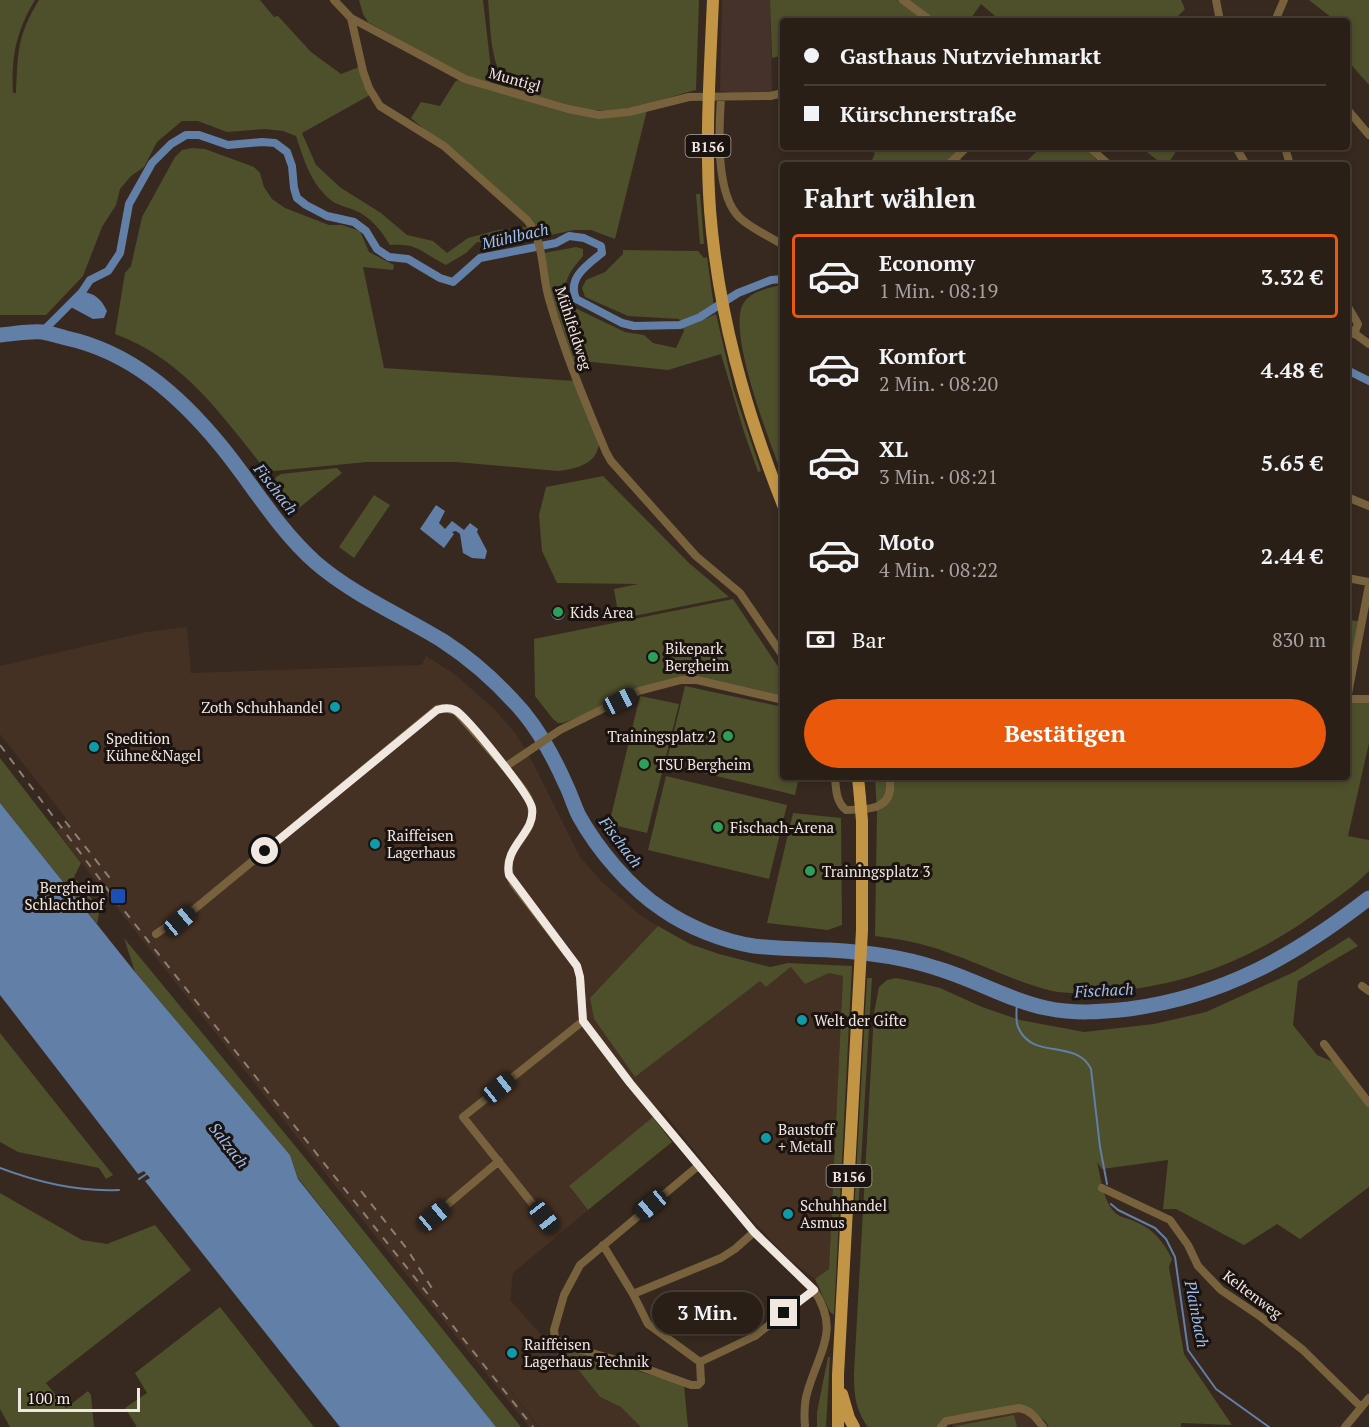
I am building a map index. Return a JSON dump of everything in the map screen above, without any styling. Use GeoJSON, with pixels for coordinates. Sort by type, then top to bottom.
{"type":"FeatureCollection","features":[{"type":"Feature","properties":{"kind":"main road","name":"B156"},"geometry":{"type":"LineString","coordinates":[[713,0],[715,97],[708,163],[710,208],[720,292],[735,361],[754,429],[780,497]]}},
{"type":"Feature","properties":{"kind":"main road","name":"B156"},"geometry":{"type":"LineString","coordinates":[[838,1427],[838,1376],[862,930],[862,822],[858,780]]}},
{"type":"Feature","properties":{"kind":"main road"},"geometry":{"type":"LineString","coordinates":[[838,1376],[849,1418],[854,1427]]}},
{"type":"Feature","properties":{"kind":"street","name":"Muntigl"},"geometry":{"type":"LineString","coordinates":[[334,0],[351,18],[465,79],[568,109],[599,115],[629,112],[689,97],[770,96],[780,94]]}},
{"type":"Feature","properties":{"kind":"street"},"geometry":{"type":"LineString","coordinates":[[903,0],[927,18]]}},
{"type":"Feature","properties":{"kind":"street"},"geometry":{"type":"LineString","coordinates":[[1216,0],[1219,18]]}},
{"type":"Feature","properties":{"kind":"street"},"geometry":{"type":"LineString","coordinates":[[1276,18],[1284,0]]}},
{"type":"Feature","properties":{"kind":"street","name":"Mühlfeldweg"},"geometry":{"type":"LineString","coordinates":[[351,18],[363,71],[369,88],[380,106],[444,146],[526,220],[538,238],[549,298],[563,343],[606,452],[612,461],[696,556],[740,593],[780,653]]}},
{"type":"Feature","properties":{"kind":"street"},"geometry":{"type":"LineString","coordinates":[[715,97],[721,172],[731,205],[739,218],[780,243]]}},
{"type":"Feature","properties":{"kind":"street"},"geometry":{"type":"LineString","coordinates":[[1350,113],[1369,135]]}},
{"type":"Feature","properties":{"kind":"street"},"geometry":{"type":"LineString","coordinates":[[951,162],[964,150]]}},
{"type":"Feature","properties":{"kind":"street"},"geometry":{"type":"LineString","coordinates":[[1092,150],[1106,162]]}},
{"type":"Feature","properties":{"kind":"street"},"geometry":{"type":"LineString","coordinates":[[1350,310],[1358,324],[1351,331],[1369,344]]}},
{"type":"Feature","properties":{"kind":"street"},"geometry":{"type":"LineString","coordinates":[[1350,498],[1369,506]]}},
{"type":"Feature","properties":{"kind":"street"},"geometry":{"type":"LineString","coordinates":[[1350,579],[1369,584],[1350,683]]}},
{"type":"Feature","properties":{"kind":"street"},"geometry":{"type":"LineString","coordinates":[[505,767],[560,730],[639,691],[681,680],[697,680],[780,699]]}},
{"type":"Feature","properties":{"kind":"street"},"geometry":{"type":"LineString","coordinates":[[1350,699],[1369,699]]}},
{"type":"Feature","properties":{"kind":"street"},"geometry":{"type":"LineString","coordinates":[[156,934],[172,923],[180,921],[437,710],[444,708],[456,711],[505,767],[530,801],[532,807],[530,823],[508,860],[509,875],[577,966],[583,1021],[698,1166],[754,1232],[814,1290],[823,1306],[828,1326],[827,1336],[807,1392],[804,1410],[805,1427]]}},
{"type":"Feature","properties":{"kind":"street"},"geometry":{"type":"LineString","coordinates":[[835,780],[840,806],[846,810],[870,810],[884,802],[890,789],[889,780]]}},
{"type":"Feature","properties":{"kind":"street"},"geometry":{"type":"LineString","coordinates":[[551,1227],[463,1117],[583,1021]]}},
{"type":"Feature","properties":{"kind":"street"},"geometry":{"type":"LineString","coordinates":[[1324,1044],[1369,1103]]}},
{"type":"Feature","properties":{"kind":"street"},"geometry":{"type":"LineString","coordinates":[[434,1216],[499,1161]]}},
{"type":"Feature","properties":{"kind":"street"},"geometry":{"type":"LineString","coordinates":[[698,1166],[580,1265],[571,1278],[564,1295],[554,1330],[555,1338],[561,1344],[692,1385],[698,1385],[701,1382],[700,1362]]}},
{"type":"Feature","properties":{"kind":"street","name":"Keltenweg"},"geometry":{"type":"LineString","coordinates":[[1102,1188],[1170,1220],[1188,1245],[1198,1266],[1221,1290],[1301,1348],[1360,1406]]}},
{"type":"Feature","properties":{"kind":"street"},"geometry":{"type":"LineString","coordinates":[[633,1294],[721,1258],[754,1232]]}},
{"type":"Feature","properties":{"kind":"street"},"geometry":{"type":"LineString","coordinates":[[603,1245],[633,1294],[648,1324],[700,1362]]}},
{"type":"Feature","properties":{"kind":"street"},"geometry":{"type":"LineString","coordinates":[[700,1362],[755,1336],[814,1290]]}},
{"type":"Feature","properties":{"kind":"street"},"geometry":{"type":"LineString","coordinates":[[1345,1427],[1360,1406],[1369,1398]]}},
{"type":"Feature","properties":{"kind":"street"},"geometry":{"type":"LineString","coordinates":[[942,1427],[946,1421],[1019,1408],[1026,1409],[1034,1415],[1043,1427]]}},
{"type":"Feature","properties":{"kind":"shaded area"},"geometry":{"type":"Polygon","coordinates":[[[722,0],[770,0],[772,92],[720,91],[722,0]]]}},
{"type":"Feature","properties":{"kind":"shaded area"},"geometry":{"type":"Polygon","coordinates":[[[187,627],[191,673],[422,665],[426,656],[456,675],[496,711],[516,734],[531,759],[580,857],[601,881],[640,915],[658,926],[590,998],[594,1019],[635,1077],[760,980],[766,987],[792,967],[805,983],[829,973],[843,976],[829,1269],[815,1279],[788,1258],[737,1204],[662,1110],[569,1187],[588,1210],[513,1273],[510,1300],[554,1349],[565,1353],[600,1397],[621,1407],[641,1427],[539,1427],[465,1332],[538,1427],[529,1427],[333,1183],[56,830],[69,822],[0,734],[0,666],[146,632],[187,627]]]}},
{"type":"Feature","properties":{"kind":"shaded area"},"geometry":{"type":"Polygon","coordinates":[[[1021,1411],[1028,1415],[1037,1427],[953,1427],[952,1424],[1021,1411]]]}},
{"type":"Feature","properties":{"kind":"green space"},"geometry":{"type":"Polygon","coordinates":[[[0,0],[35,0],[23,23],[16,45],[13,93],[16,93],[20,45],[26,24],[39,0],[260,0],[274,17],[278,16],[311,52],[341,74],[359,67],[370,95],[302,133],[316,165],[341,188],[381,213],[407,235],[433,241],[447,253],[468,238],[498,230],[528,227],[535,237],[528,241],[477,242],[466,253],[446,265],[414,247],[390,245],[379,229],[365,216],[332,201],[325,195],[313,180],[296,136],[283,131],[265,129],[227,132],[198,121],[182,121],[157,142],[144,167],[131,176],[120,189],[116,205],[102,227],[83,276],[46,315],[0,315],[0,0]]]}},
{"type":"Feature","properties":{"kind":"green space"},"geometry":{"type":"Polygon","coordinates":[[[359,0],[483,0],[492,78],[489,82],[465,76],[368,22],[359,0]]]}},
{"type":"Feature","properties":{"kind":"green space"},"geometry":{"type":"Polygon","coordinates":[[[488,0],[699,0],[696,90],[632,107],[598,110],[560,104],[511,89],[504,80],[495,59],[488,0]]]}},
{"type":"Feature","properties":{"kind":"green space"},"geometry":{"type":"Polygon","coordinates":[[[770,0],[1181,0],[1185,9],[1176,18],[997,18],[981,4],[971,18],[780,18],[780,56],[772,58],[770,0]]]}},
{"type":"Feature","properties":{"kind":"green space"},"geometry":{"type":"Polygon","coordinates":[[[1309,0],[1369,0],[1369,85],[1350,63],[1350,18],[1332,18],[1309,0]]]}},
{"type":"Feature","properties":{"kind":"green space"},"geometry":{"type":"Polygon","coordinates":[[[458,80],[578,114],[647,110],[615,239],[591,230],[574,230],[541,237],[529,218],[411,118],[421,102],[440,106],[458,80]]]}},
{"type":"Feature","properties":{"kind":"green space"},"geometry":{"type":"Polygon","coordinates":[[[205,149],[254,167],[260,173],[264,187],[272,199],[285,208],[329,225],[342,225],[360,231],[369,252],[394,265],[393,270],[363,267],[384,368],[575,381],[599,439],[596,454],[580,466],[558,471],[456,462],[367,462],[274,471],[264,468],[232,427],[180,373],[161,358],[115,334],[125,273],[131,266],[142,217],[175,157],[182,150],[205,149]]]}},
{"type":"Feature","properties":{"kind":"green space"},"geometry":{"type":"Polygon","coordinates":[[[959,150],[956,154],[963,162],[871,162],[875,153],[870,151],[959,150]]]}},
{"type":"Feature","properties":{"kind":"green space"},"geometry":{"type":"Polygon","coordinates":[[[1038,150],[1086,150],[1099,162],[1026,162],[1038,150]]]}},
{"type":"Feature","properties":{"kind":"green space"},"geometry":{"type":"Polygon","coordinates":[[[1144,150],[1177,150],[1169,162],[1160,162],[1144,150]]]}},
{"type":"Feature","properties":{"kind":"green space"},"geometry":{"type":"Polygon","coordinates":[[[696,194],[700,194],[704,244],[700,244],[696,194]]]}},
{"type":"Feature","properties":{"kind":"green space"},"geometry":{"type":"Polygon","coordinates":[[[576,247],[583,249],[583,256],[567,279],[566,291],[571,306],[625,332],[644,335],[653,343],[676,348],[684,331],[683,328],[716,314],[734,391],[761,471],[758,472],[744,432],[721,354],[668,370],[573,360],[550,290],[544,253],[576,247]]]}},
{"type":"Feature","properties":{"kind":"green space"},"geometry":{"type":"Polygon","coordinates":[[[623,250],[698,251],[704,258],[707,257],[714,307],[680,321],[679,319],[628,316],[585,297],[582,288],[586,280],[605,272],[623,254],[623,250]]]}},
{"type":"Feature","properties":{"kind":"green space"},"geometry":{"type":"Polygon","coordinates":[[[780,286],[780,469],[752,389],[741,339],[740,318],[743,304],[750,296],[780,286]]]}},
{"type":"Feature","properties":{"kind":"green space"},"geometry":{"type":"Polygon","coordinates":[[[337,468],[342,473],[294,512],[274,484],[276,477],[281,474],[337,468]]]}},
{"type":"Feature","properties":{"kind":"green space"},"geometry":{"type":"Polygon","coordinates":[[[603,476],[689,563],[729,597],[619,619],[614,589],[638,584],[557,583],[542,551],[539,515],[546,487],[603,476]]]}},
{"type":"Feature","properties":{"kind":"green space"},"geometry":{"type":"Polygon","coordinates":[[[374,495],[390,505],[354,558],[339,547],[374,495]]]}},
{"type":"Feature","properties":{"kind":"green space","name":"Bikepark Bergheim"},"geometry":{"type":"Polygon","coordinates":[[[733,599],[780,670],[780,696],[684,676],[558,723],[535,696],[534,639],[733,599]]]}},
{"type":"Feature","properties":{"kind":"green space"},"geometry":{"type":"Polygon","coordinates":[[[1350,620],[1359,621],[1350,670],[1350,620]]]}},
{"type":"Feature","properties":{"kind":"green space","name":"Trainingsplatz 2"},"geometry":{"type":"Polygon","coordinates":[[[685,686],[780,706],[780,780],[798,780],[795,795],[666,764],[685,686]]]}},
{"type":"Feature","properties":{"kind":"green space","name":"TSU Bergheim"},"geometry":{"type":"Polygon","coordinates":[[[640,696],[679,704],[647,833],[609,824],[640,696]]]}},
{"type":"Feature","properties":{"kind":"green space"},"geometry":{"type":"Polygon","coordinates":[[[1369,702],[1369,743],[1348,836],[1369,840],[1369,871],[1298,926],[1246,955],[1219,967],[1163,984],[1133,989],[1071,993],[1038,987],[929,946],[875,936],[877,813],[875,780],[1350,780],[1350,703],[1369,702]]]}},
{"type":"Feature","properties":{"kind":"green space"},"geometry":{"type":"Polygon","coordinates":[[[0,758],[81,863],[74,877],[100,909],[97,924],[0,803],[0,758]]]}},
{"type":"Feature","properties":{"kind":"green space","name":"Fischach-Arena"},"geometry":{"type":"Polygon","coordinates":[[[666,776],[787,805],[769,879],[648,850],[666,776]]]}},
{"type":"Feature","properties":{"kind":"green space","name":"Trainingsplatz 3"},"geometry":{"type":"Polygon","coordinates":[[[793,813],[841,818],[842,925],[828,930],[767,923],[793,813]]]}},
{"type":"Feature","properties":{"kind":"green space"},"geometry":{"type":"Polygon","coordinates":[[[658,926],[690,944],[770,967],[788,963],[852,966],[834,1315],[830,1312],[815,1279],[829,1269],[843,976],[829,973],[805,984],[791,967],[766,987],[760,981],[635,1077],[594,1019],[590,998],[658,926]]]}},
{"type":"Feature","properties":{"kind":"green space"},"geometry":{"type":"Polygon","coordinates":[[[1349,937],[1358,946],[1298,981],[1293,1025],[1317,1055],[1336,1063],[1369,1107],[1369,1187],[1300,1239],[1277,1224],[1244,1245],[1176,1209],[1163,1209],[1168,1160],[1102,1169],[1097,1162],[1103,1190],[1113,1210],[1118,1215],[1148,1228],[1169,1253],[1172,1259],[1169,1267],[1184,1354],[1232,1425],[1181,1423],[1181,1427],[1049,1427],[1029,1408],[949,1416],[941,1421],[938,1427],[868,1427],[860,1414],[856,1401],[854,1373],[874,1013],[879,987],[887,980],[896,978],[916,982],[940,988],[982,1007],[1020,1020],[1084,1032],[1154,1024],[1206,1012],[1294,972],[1349,937]]]}},
{"type":"Feature","properties":{"kind":"green space"},"geometry":{"type":"Polygon","coordinates":[[[124,938],[301,1153],[521,1427],[496,1427],[298,1178],[290,1155],[135,972],[124,938]]]}},
{"type":"Feature","properties":{"kind":"green space"},"geometry":{"type":"Polygon","coordinates":[[[867,978],[872,978],[858,1213],[854,1212],[867,978]]]}},
{"type":"Feature","properties":{"kind":"green space"},"geometry":{"type":"Polygon","coordinates":[[[0,1033],[113,1175],[106,1179],[99,1168],[18,1152],[0,1142],[0,1033]]]}},
{"type":"Feature","properties":{"kind":"green space"},"geometry":{"type":"Polygon","coordinates":[[[653,1117],[672,1142],[588,1210],[569,1186],[653,1117]]]}},
{"type":"Feature","properties":{"kind":"green space"},"geometry":{"type":"Polygon","coordinates":[[[0,1193],[82,1240],[107,1244],[155,1225],[191,1270],[46,1383],[66,1408],[88,1391],[91,1395],[94,1427],[10,1427],[0,1409],[0,1193]]]}},
{"type":"Feature","properties":{"kind":"green space"},"geometry":{"type":"Polygon","coordinates":[[[220,1307],[314,1427],[137,1427],[125,1408],[147,1393],[135,1373],[220,1307]]]}},
{"type":"Feature","properties":{"kind":"green space"},"geometry":{"type":"Polygon","coordinates":[[[566,1349],[684,1385],[688,1427],[641,1427],[621,1407],[600,1397],[565,1353],[566,1349]]]}},
{"type":"Feature","properties":{"kind":"green space"},"geometry":{"type":"Polygon","coordinates":[[[828,1357],[830,1357],[826,1427],[817,1427],[817,1412],[828,1357]]]}},
{"type":"Feature","properties":{"kind":"green space"},"geometry":{"type":"Polygon","coordinates":[[[1014,1415],[1017,1427],[956,1427],[956,1426],[1014,1415]]]}},
{"type":"Feature","properties":{"kind":"water"},"geometry":{"type":"Polygon","coordinates":[[[82,292],[94,295],[100,300],[107,311],[104,318],[93,319],[67,305],[82,292]]]}},
{"type":"Feature","properties":{"kind":"water"},"geometry":{"type":"Polygon","coordinates":[[[436,505],[445,511],[439,523],[445,529],[452,521],[464,530],[470,523],[478,529],[477,532],[487,551],[485,559],[472,558],[463,553],[460,534],[456,531],[452,532],[454,534],[444,548],[420,529],[436,505]]]}},
{"type":"Feature","properties":{"kind":"water","name":"Kids Area"},"geometry":{"type":"Polygon","coordinates":[[[555,606],[561,606],[565,613],[561,620],[555,620],[551,616],[551,610],[555,606]]]}},
{"type":"Feature","properties":{"kind":"water","name":"Salzach"},"geometry":{"type":"Polygon","coordinates":[[[0,803],[135,972],[290,1155],[298,1179],[496,1427],[340,1427],[145,1181],[150,1178],[144,1171],[138,1174],[0,995],[0,803]]]}},
{"type":"Feature","properties":{"kind":"waterway","name":"Mühlbach"},"geometry":{"type":"LineString","coordinates":[[42,332],[82,292],[90,280],[108,271],[120,253],[129,204],[152,163],[171,144],[186,135],[199,135],[228,145],[275,143],[287,152],[292,166],[297,198],[327,216],[354,222],[366,231],[377,249],[389,257],[408,259],[440,278],[453,282],[480,258],[556,243],[569,236],[584,238],[601,246],[602,253],[576,278],[574,285],[576,299],[622,323],[634,326],[680,325],[700,317],[738,293],[771,280],[780,279]]}},
{"type":"Feature","properties":{"kind":"waterway","name":"Fischach"},"geometry":{"type":"LineString","coordinates":[[0,335],[42,332],[90,345],[133,365],[171,394],[189,410],[221,446],[277,521],[315,562],[361,595],[443,641],[476,665],[506,693],[542,738],[579,816],[595,842],[627,879],[650,900],[672,916],[706,932],[730,941],[754,946],[842,951],[897,958],[950,973],[1005,995],[1046,1008],[1098,1012],[1164,1003],[1227,983],[1285,955],[1369,898]]}},
{"type":"Feature","properties":{"kind":"waterway","name":"Mühlbach"},"geometry":{"type":"LineString","coordinates":[[1350,372],[1369,381]]}},
{"type":"Feature","properties":{"kind":"waterway","name":"Plainbach"},"geometry":{"type":"LineString","coordinates":[[1017,999],[1017,1024],[1025,1037],[1033,1044],[1075,1054],[1091,1069],[1100,1147],[1107,1184]]}},
{"type":"Feature","properties":{"kind":"waterway"},"geometry":{"type":"LineString","coordinates":[[0,1168],[58,1185],[119,1190]]}},
{"type":"Feature","properties":{"kind":"waterway"},"geometry":{"type":"LineString","coordinates":[[139,1179],[148,1173]]}},
{"type":"Feature","properties":{"kind":"waterway","name":"Plainbach"},"geometry":{"type":"LineString","coordinates":[[1111,1204],[1118,1210],[1155,1228],[1166,1239],[1175,1257],[1188,1350],[1216,1389],[1269,1427]]}},
{"type":"Feature","properties":{"kind":"railway"},"geometry":{"type":"LineString","coordinates":[[0,745],[111,894],[533,1427]]}},
{"type":"Feature","properties":{"kind":"railway"},"geometry":{"type":"LineString","coordinates":[[65,821],[113,882]]}},
{"type":"Feature","properties":{"kind":"railway"},"geometry":{"type":"LineString","coordinates":[[361,1191],[407,1249],[433,1290]]}},
{"type":"Feature","properties":{"kind":"place","name":"Kids Area"},"geometry":{"type":"Point","coordinates":[558,612]}},
{"type":"Feature","properties":{"kind":"place","name":"Bikepark Bergheim"},"geometry":{"type":"Point","coordinates":[653,657]}},
{"type":"Feature","properties":{"kind":"place","name":"Zoth Schuhhandel"},"geometry":{"type":"Point","coordinates":[335,707]}},
{"type":"Feature","properties":{"kind":"place","name":"Trainingsplatz 2"},"geometry":{"type":"Point","coordinates":[728,736]}},
{"type":"Feature","properties":{"kind":"place","name":"Spedition Kühne&Nagel"},"geometry":{"type":"Point","coordinates":[94,747]}},
{"type":"Feature","properties":{"kind":"place","name":"TSU Bergheim"},"geometry":{"type":"Point","coordinates":[644,764]}},
{"type":"Feature","properties":{"kind":"place","name":"Fischach-Arena"},"geometry":{"type":"Point","coordinates":[718,827]}},
{"type":"Feature","properties":{"kind":"place","name":"Raiffeisen Lagerhaus"},"geometry":{"type":"Point","coordinates":[375,844]}},
{"type":"Feature","properties":{"kind":"place","name":"Trainingsplatz 3"},"geometry":{"type":"Point","coordinates":[810,871]}},
{"type":"Feature","properties":{"kind":"place","name":"Bergheim Schlachthof"},"geometry":{"type":"Point","coordinates":[118,896]}},
{"type":"Feature","properties":{"kind":"place","name":"Welt der Gifte"},"geometry":{"type":"Point","coordinates":[802,1020]}},
{"type":"Feature","properties":{"kind":"place","name":"Baustoff + Metall"},"geometry":{"type":"Point","coordinates":[766,1138]}},
{"type":"Feature","properties":{"kind":"place","name":"Schuhhandel Asmus"},"geometry":{"type":"Point","coordinates":[788,1214]}},
{"type":"Feature","properties":{"kind":"place","name":"Raiffeisen Lagerhaus Technik"},"geometry":{"type":"Point","coordinates":[512,1353]}},
{"type":"Feature","properties":{"kind":"route"},"geometry":{"type":"LineString","coordinates":[[265,851],[437,710],[444,708],[456,711],[505,767],[530,801],[532,807],[530,823],[511,852],[507,867],[513,883],[577,966],[583,1021],[630,1083],[754,1232],[814,1290],[784,1313]]}}]}
